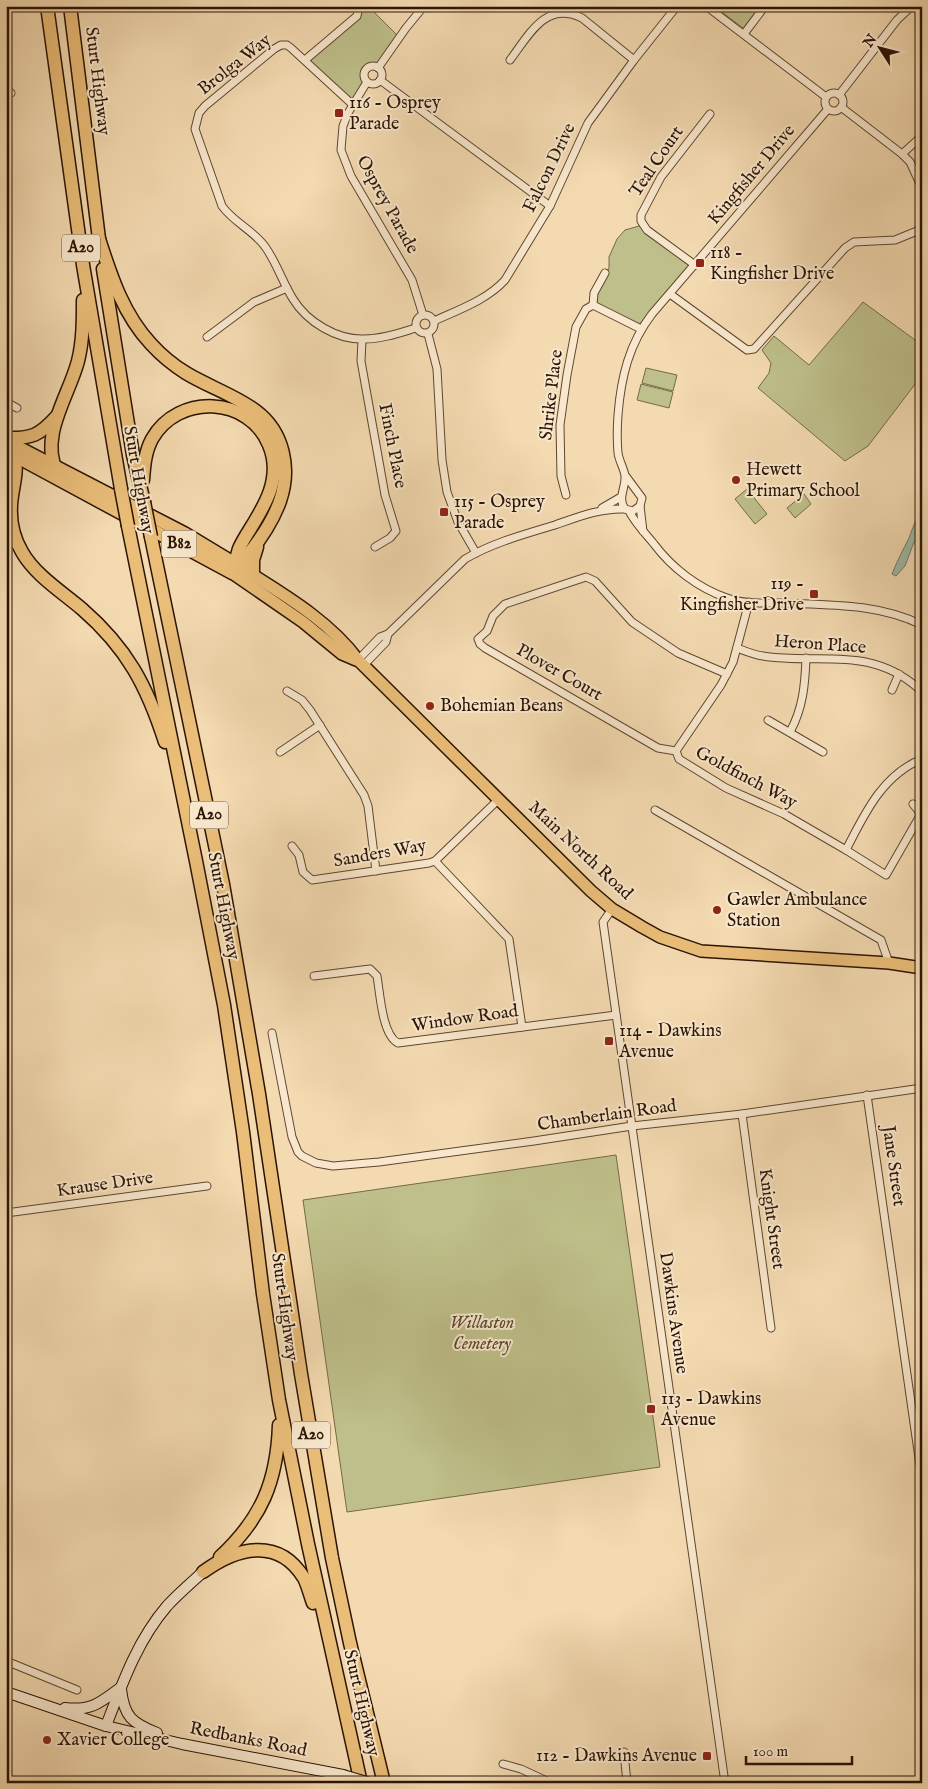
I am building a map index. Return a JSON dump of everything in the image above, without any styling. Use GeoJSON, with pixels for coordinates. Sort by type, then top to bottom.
{"type":"FeatureCollection","features":[{"type":"Feature","properties":{"kind":"highway","name":"Sturt Highway"},"geometry":{"type":"LineString","coordinates":[[47,6],[83,265],[121,488],[224,1005],[244,1132],[263,1294],[279,1400],[335,1670],[362,1783]]}},
{"type":"Feature","properties":{"kind":"highway","name":"Sturt Highway"},"geometry":{"type":"LineString","coordinates":[[70,6],[99,239],[121,388],[133,455],[223,884],[259,1094],[301,1374],[332,1558],[352,1652],[384,1783]]}},
{"type":"Feature","properties":{"kind":"highway"},"geometry":{"type":"LineString","coordinates":[[99,239],[119,295],[132,320],[151,344],[187,374],[257,411],[276,435],[284,458],[284,484],[276,511],[244,560],[234,569]]}},
{"type":"Feature","properties":{"kind":"highway"},"geometry":{"type":"LineString","coordinates":[[64,482],[54,466],[52,440],[57,416],[74,374],[80,349],[83,317],[83,265]]}},
{"type":"Feature","properties":{"kind":"highway"},"geometry":{"type":"LineString","coordinates":[[144,502],[145,458],[152,440],[162,426],[183,411],[199,406],[217,406],[238,412],[252,421],[262,432],[269,446],[274,467],[270,493],[240,546],[234,569]]}},
{"type":"Feature","properties":{"kind":"highway"},"geometry":{"type":"LineString","coordinates":[[6,439],[22,439],[35,435],[41,432],[57,416]]}},
{"type":"Feature","properties":{"kind":"highway","name":"B82"},"geometry":{"type":"LineString","coordinates":[[6,439],[42,460],[184,533],[234,569]]}},
{"type":"Feature","properties":{"kind":"highway"},"geometry":{"type":"LineString","coordinates":[[10,453],[16,468],[11,503],[12,520],[14,535],[21,551],[42,575],[98,624],[120,648],[134,668],[155,712],[184,803]]}},
{"type":"Feature","properties":{"kind":"highway","name":"B82"},"geometry":{"type":"LineString","coordinates":[[10,453],[234,569]]}},
{"type":"Feature","properties":{"kind":"highway"},"geometry":{"type":"LineString","coordinates":[[14,485],[28,463],[42,460]]}},
{"type":"Feature","properties":{"kind":"highway"},"geometry":{"type":"LineString","coordinates":[[184,533],[224,549],[240,546]]}},
{"type":"Feature","properties":{"kind":"highway"},"geometry":{"type":"LineString","coordinates":[[253,576],[254,560],[262,535]]}},
{"type":"Feature","properties":{"kind":"highway"},"geometry":{"type":"LineString","coordinates":[[204,1572],[246,1530],[265,1498],[273,1476],[277,1454],[279,1400]]}},
{"type":"Feature","properties":{"kind":"highway"},"geometry":{"type":"LineString","coordinates":[[204,1572],[221,1560],[244,1551],[265,1550],[286,1558],[297,1568],[305,1580],[335,1670]]}},
{"type":"Feature","properties":{"kind":"main road","name":"Main North Road"},"geometry":{"type":"LineString","coordinates":[[234,569],[253,576],[291,599],[348,647],[360,663],[591,891],[612,909],[660,936],[701,951],[889,963],[922,968]]}},
{"type":"Feature","properties":{"kind":"main road","name":"Main North Road"},"geometry":{"type":"LineString","coordinates":[[234,569],[342,654],[360,663]]}},
{"type":"Feature","properties":{"kind":"main road"},"geometry":{"type":"LineString","coordinates":[[106,1726],[137,1649],[156,1620],[176,1596],[204,1572]]}},
{"type":"Feature","properties":{"kind":"main road"},"geometry":{"type":"LineString","coordinates":[[38,1704],[80,1710],[100,1703],[120,1688]]}},
{"type":"Feature","properties":{"kind":"main road"},"geometry":{"type":"LineString","coordinates":[[120,1688],[126,1711],[137,1725],[182,1744]]}},
{"type":"Feature","properties":{"kind":"main road","name":"Redbanks Road"},"geometry":{"type":"LineString","coordinates":[[6,1692],[106,1726],[182,1744],[343,1775],[370,1783]]}},
{"type":"Feature","properties":{"kind":"street"},"geometry":{"type":"LineString","coordinates":[[305,60],[358,16],[359,6]]}},
{"type":"Feature","properties":{"kind":"street"},"geometry":{"type":"LineString","coordinates":[[378,68],[424,6]]}},
{"type":"Feature","properties":{"kind":"street","name":"Falcon Drive"},"geometry":{"type":"LineString","coordinates":[[434,321],[485,296],[500,286],[550,206],[588,123],[634,60],[677,6]]}},
{"type":"Feature","properties":{"kind":"street"},"geometry":{"type":"LineString","coordinates":[[706,6],[826,96]]}},
{"type":"Feature","properties":{"kind":"street"},"geometry":{"type":"LineString","coordinates":[[744,34],[765,6]]}},
{"type":"Feature","properties":{"kind":"street"},"geometry":{"type":"LineString","coordinates":[[839,95],[897,20],[912,6]]}},
{"type":"Feature","properties":{"kind":"street"},"geometry":{"type":"LineString","coordinates":[[510,60],[539,22],[552,14],[560,12],[575,14],[582,18],[634,60]]}},
{"type":"Feature","properties":{"kind":"street","name":"Brolga Way"},"geometry":{"type":"LineString","coordinates":[[353,105],[287,45],[278,46],[205,106],[199,113],[195,125],[222,206],[266,248],[294,301],[315,322],[342,336],[362,340],[383,337],[416,328]]}},
{"type":"Feature","properties":{"kind":"street"},"geometry":{"type":"LineString","coordinates":[[372,66],[378,68],[382,74],[380,80],[373,84],[367,82],[364,76],[366,69],[372,66]]}},
{"type":"Feature","properties":{"kind":"street"},"geometry":{"type":"LineString","coordinates":[[380,80],[550,206]]}},
{"type":"Feature","properties":{"kind":"street","name":"Osprey Parade"},"geometry":{"type":"LineString","coordinates":[[367,82],[343,126],[341,150],[351,176],[412,280],[423,315]]}},
{"type":"Feature","properties":{"kind":"street"},"geometry":{"type":"LineString","coordinates":[[832,93],[839,95],[843,100],[841,107],[835,111],[828,109],[825,103],[826,96],[832,93]]}},
{"type":"Feature","properties":{"kind":"street"},"geometry":{"type":"LineString","coordinates":[[841,107],[902,154],[910,162],[922,188]]}},
{"type":"Feature","properties":{"kind":"street","name":"Kingfisher Drive"},"geometry":{"type":"LineString","coordinates":[[638,491],[625,474],[618,454],[617,432],[620,394],[626,362],[641,329],[828,109]]}},
{"type":"Feature","properties":{"kind":"street","name":"Teal Court"},"geometry":{"type":"LineString","coordinates":[[695,265],[647,230],[641,221],[641,215],[661,177],[710,114]]}},
{"type":"Feature","properties":{"kind":"street"},"geometry":{"type":"LineString","coordinates":[[902,154],[922,136]]}},
{"type":"Feature","properties":{"kind":"street"},"geometry":{"type":"LineString","coordinates":[[670,294],[747,350],[754,349],[845,248],[854,242],[895,240],[922,229]]}},
{"type":"Feature","properties":{"kind":"street","name":"Shrike Place"},"geometry":{"type":"LineString","coordinates":[[566,496],[561,476],[560,425],[567,375],[576,327],[586,309],[594,305],[594,293],[605,273]]}},
{"type":"Feature","properties":{"kind":"street"},"geometry":{"type":"LineString","coordinates":[[207,338],[254,302],[287,288]]}},
{"type":"Feature","properties":{"kind":"street"},"geometry":{"type":"LineString","coordinates":[[594,305],[641,329]]}},
{"type":"Feature","properties":{"kind":"street"},"geometry":{"type":"LineString","coordinates":[[423,315],[427,315],[434,321],[432,331],[428,334],[419,332],[416,328],[418,318],[423,315]]}},
{"type":"Feature","properties":{"kind":"street"},"geometry":{"type":"LineString","coordinates":[[428,334],[437,369],[442,460],[447,492],[458,522],[476,553]]}},
{"type":"Feature","properties":{"kind":"street","name":"Finch Place"},"geometry":{"type":"LineString","coordinates":[[362,340],[361,361],[385,495],[396,531],[390,538],[375,547]]}},
{"type":"Feature","properties":{"kind":"street"},"geometry":{"type":"LineString","coordinates":[[6,402],[17,408]]}},
{"type":"Feature","properties":{"kind":"street","name":"Kingfisher Drive"},"geometry":{"type":"LineString","coordinates":[[622,495],[625,474]]}},
{"type":"Feature","properties":{"kind":"street"},"geometry":{"type":"LineString","coordinates":[[598,511],[630,489],[638,491],[642,498],[640,506],[643,532]]}},
{"type":"Feature","properties":{"kind":"street"},"geometry":{"type":"LineString","coordinates":[[622,495],[621,502],[665,558],[684,575],[727,598],[749,602],[857,606],[895,614],[922,626]]}},
{"type":"Feature","properties":{"kind":"street"},"geometry":{"type":"LineString","coordinates":[[360,663],[380,637],[388,634],[465,559],[525,534],[598,511],[612,508],[637,509],[640,506]]}},
{"type":"Feature","properties":{"kind":"street","name":"Plover Court"},"geometry":{"type":"LineString","coordinates":[[676,751],[658,748],[480,644],[478,640],[487,631],[493,616],[505,604],[586,577],[594,581],[632,622],[678,653],[727,674]]}},
{"type":"Feature","properties":{"kind":"street","name":"Goldfinch Way"},"geometry":{"type":"LineString","coordinates":[[749,602],[733,662],[676,751],[677,756],[726,788],[784,814],[886,874],[922,814]]}},
{"type":"Feature","properties":{"kind":"street","name":"Heron Place"},"geometry":{"type":"LineString","coordinates":[[737,648],[762,656],[850,659],[869,662],[888,668],[918,688]]}},
{"type":"Feature","properties":{"kind":"street"},"geometry":{"type":"LineString","coordinates":[[790,732],[802,703],[806,684],[806,658]]}},
{"type":"Feature","properties":{"kind":"street"},"geometry":{"type":"LineString","coordinates":[[892,690],[899,674]]}},
{"type":"Feature","properties":{"kind":"street"},"geometry":{"type":"LineString","coordinates":[[288,691],[302,700],[364,795],[368,806],[376,871]]}},
{"type":"Feature","properties":{"kind":"street"},"geometry":{"type":"LineString","coordinates":[[768,720],[823,752]]}},
{"type":"Feature","properties":{"kind":"street"},"geometry":{"type":"LineString","coordinates":[[280,752],[320,725]]}},
{"type":"Feature","properties":{"kind":"street"},"geometry":{"type":"LineString","coordinates":[[846,850],[877,794],[900,772],[922,759]]}},
{"type":"Feature","properties":{"kind":"street","name":"Sanders Way"},"geometry":{"type":"LineString","coordinates":[[292,846],[298,856],[303,872],[312,880],[435,861],[499,799]]}},
{"type":"Feature","properties":{"kind":"street"},"geometry":{"type":"LineString","coordinates":[[913,804],[922,814]]}},
{"type":"Feature","properties":{"kind":"street"},"geometry":{"type":"LineString","coordinates":[[655,810],[881,940],[889,963]]}},
{"type":"Feature","properties":{"kind":"street"},"geometry":{"type":"LineString","coordinates":[[435,861],[509,939],[522,1027]]}},
{"type":"Feature","properties":{"kind":"street","name":"Dawkins Avenue"},"geometry":{"type":"LineString","coordinates":[[612,909],[603,922],[725,1783]]}},
{"type":"Feature","properties":{"kind":"street","name":"Window Road"},"geometry":{"type":"LineString","coordinates":[[314,976],[370,969],[375,972],[378,976],[386,1027],[390,1037],[398,1044],[616,1015]]}},
{"type":"Feature","properties":{"kind":"street","name":"Chamberlain Road"},"geometry":{"type":"LineString","coordinates":[[272,1033],[292,1137],[298,1152],[316,1163],[333,1166],[379,1162],[632,1126],[742,1114],[922,1088]]}},
{"type":"Feature","properties":{"kind":"street","name":"Jane Street"},"geometry":{"type":"LineString","coordinates":[[867,1095],[922,1479]]}},
{"type":"Feature","properties":{"kind":"street","name":"Knight Street"},"geometry":{"type":"LineString","coordinates":[[742,1114],[771,1328]]}},
{"type":"Feature","properties":{"kind":"street","name":"Krause Drive"},"geometry":{"type":"LineString","coordinates":[[6,1213],[207,1186]]}},
{"type":"Feature","properties":{"kind":"street"},"geometry":{"type":"LineString","coordinates":[[6,1662],[77,1690]]}},
{"type":"Feature","properties":{"kind":"street"},"geometry":{"type":"LineString","coordinates":[[624,1752],[627,1783]]}},
{"type":"Feature","properties":{"kind":"street"},"geometry":{"type":"LineString","coordinates":[[503,1764],[521,1769],[551,1783]]}},
{"type":"Feature","properties":{"kind":"green space"},"geometry":{"type":"Polygon","coordinates":[[[714,6],[762,6],[744,29],[714,6]]]}},
{"type":"Feature","properties":{"kind":"green space"},"geometry":{"type":"Polygon","coordinates":[[[367,8],[372,10],[398,36],[377,64],[364,68],[364,81],[356,97],[352,99],[310,62],[312,58],[359,19],[362,12],[367,8]]]}},
{"type":"Feature","properties":{"kind":"green space"},"geometry":{"type":"Polygon","coordinates":[[[639,226],[690,266],[640,324],[595,303],[609,268],[609,257],[617,239],[625,230],[639,226]]]}},
{"type":"Feature","properties":{"kind":"green space"},"geometry":{"type":"Polygon","coordinates":[[[863,302],[922,345],[922,375],[868,446],[845,461],[758,388],[769,373],[771,363],[762,350],[774,336],[809,365],[863,302]]]}},
{"type":"Feature","properties":{"kind":"green space"},"geometry":{"type":"Polygon","coordinates":[[[646,368],[677,375],[673,391],[642,383],[646,368]]]}},
{"type":"Feature","properties":{"kind":"green space"},"geometry":{"type":"Polygon","coordinates":[[[641,384],[673,392],[669,408],[637,400],[641,384]]]}},
{"type":"Feature","properties":{"kind":"green space"},"geometry":{"type":"Polygon","coordinates":[[[747,489],[767,514],[755,524],[735,499],[747,489]]]}},
{"type":"Feature","properties":{"kind":"green space"},"geometry":{"type":"Polygon","coordinates":[[[804,494],[811,504],[795,518],[787,508],[804,494]]]}},
{"type":"Feature","properties":{"kind":"green space","name":"Willaston Cemetery"},"geometry":{"type":"Polygon","coordinates":[[[616,1155],[660,1467],[347,1512],[303,1200],[616,1155]]]}},
{"type":"Feature","properties":{"kind":"shaded area"},"geometry":{"type":"Polygon","coordinates":[[[922,514],[922,540],[914,542],[905,566],[896,576],[892,574],[894,569],[915,522],[922,514]]]}},
{"type":"Feature","properties":{"kind":"place","name":"116 - Osprey Parade"},"geometry":{"type":"Point","coordinates":[339,113]}},
{"type":"Feature","properties":{"kind":"place","name":"118 - Kingfisher Drive"},"geometry":{"type":"Point","coordinates":[700,263]}},
{"type":"Feature","properties":{"kind":"place","name":"Hewett Primary School"},"geometry":{"type":"Point","coordinates":[736,480]}},
{"type":"Feature","properties":{"kind":"place","name":"115 - Osprey Parade"},"geometry":{"type":"Point","coordinates":[444,512]}},
{"type":"Feature","properties":{"kind":"place","name":"119 - Kingfisher Drive"},"geometry":{"type":"Point","coordinates":[814,594]}},
{"type":"Feature","properties":{"kind":"place","name":"Bohemian Beans"},"geometry":{"type":"Point","coordinates":[430,706]}},
{"type":"Feature","properties":{"kind":"place","name":"Gawler Ambulance Station"},"geometry":{"type":"Point","coordinates":[717,910]}},
{"type":"Feature","properties":{"kind":"place","name":"114 - Dawkins Avenue"},"geometry":{"type":"Point","coordinates":[609,1041]}},
{"type":"Feature","properties":{"kind":"place","name":"113 - Dawkins Avenue"},"geometry":{"type":"Point","coordinates":[651,1409]}},
{"type":"Feature","properties":{"kind":"place","name":"Xavier College"},"geometry":{"type":"Point","coordinates":[47,1740]}},
{"type":"Feature","properties":{"kind":"place","name":"112 - Dawkins Avenue"},"geometry":{"type":"Point","coordinates":[707,1756]}}]}
